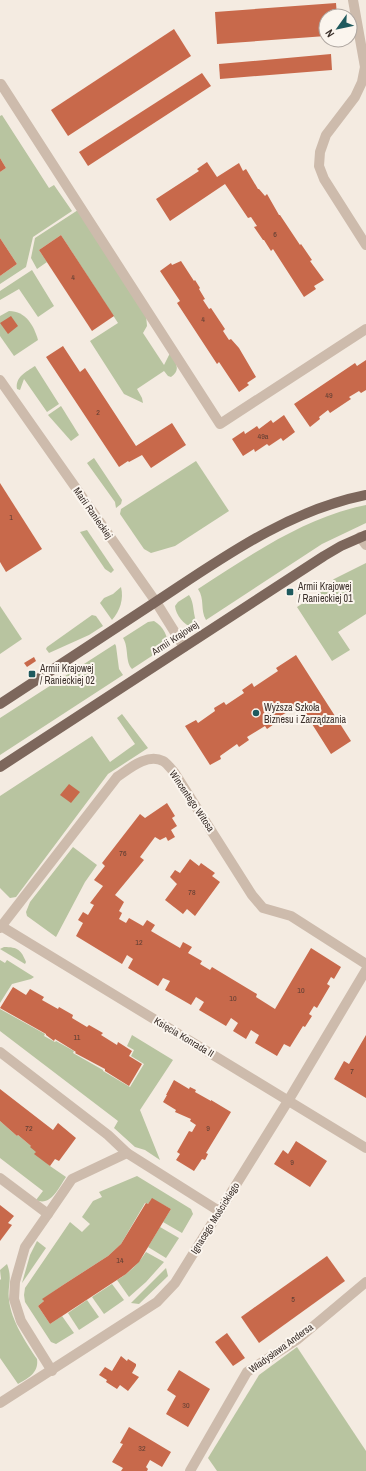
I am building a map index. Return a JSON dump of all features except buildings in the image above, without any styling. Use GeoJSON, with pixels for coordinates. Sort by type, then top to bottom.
{"type":"FeatureCollection","features":[{"type":"Feature","properties":{"kind":"main road"},"geometry":{"type":"LineString","coordinates":[[0,704],[256,537],[285,522],[320,507],[366,495]]}},
{"type":"Feature","properties":{"kind":"main road","name":"Armii Krajowej"},"geometry":{"type":"LineString","coordinates":[[0,767],[324,556],[364,539]]}},
{"type":"Feature","properties":{"kind":"street"},"geometry":{"type":"LineString","coordinates":[[353,0],[365,67],[362,82],[355,97],[326,135],[320,152],[319,166],[324,179],[366,245]]}},
{"type":"Feature","properties":{"kind":"street"},"geometry":{"type":"LineString","coordinates":[[1,84],[220,424],[366,329]]}},
{"type":"Feature","properties":{"kind":"street","name":"Marii Ranieckiej"},"geometry":{"type":"LineString","coordinates":[[0,380],[156,602],[184,647]]}},
{"type":"Feature","properties":{"kind":"street","name":"Wincentego Witosa"},"geometry":{"type":"LineString","coordinates":[[1,927],[117,777],[140,762],[153,758],[164,762],[174,772],[252,895],[264,908],[291,916],[366,964]]}},
{"type":"Feature","properties":{"kind":"street","name":"Księcia Konrada II"},"geometry":{"type":"LineString","coordinates":[[1,927],[366,1148]]}},
{"type":"Feature","properties":{"kind":"street","name":"Ignacego Mościckiego"},"geometry":{"type":"LineString","coordinates":[[0,1403],[157,1302],[175,1283],[288,1101],[366,970]]}},
{"type":"Feature","properties":{"kind":"street"},"geometry":{"type":"LineString","coordinates":[[0,1052],[108,1135],[127,1152],[219,1211]]}},
{"type":"Feature","properties":{"kind":"street"},"geometry":{"type":"LineString","coordinates":[[52,1370],[21,1320],[14,1299],[15,1282],[25,1248],[72,1179],[127,1152]]}},
{"type":"Feature","properties":{"kind":"street"},"geometry":{"type":"LineString","coordinates":[[0,1178],[48,1214]]}},
{"type":"Feature","properties":{"kind":"street","name":"Władysława Andersa"},"geometry":{"type":"LineString","coordinates":[[190,1471],[247,1372],[298,1339],[366,1282]]}},
{"type":"Feature","properties":{"kind":"green space"},"geometry":{"type":"Polygon","coordinates":[[[2,115],[49,188],[54,185],[72,211],[33,237],[26,267],[0,284],[0,276],[17,264],[0,238],[0,172],[6,168],[0,158],[0,116],[2,115]]]}},
{"type":"Feature","properties":{"kind":"green space"},"geometry":{"type":"Polygon","coordinates":[[[78,210],[146,315],[147,326],[143,333],[164,365],[170,353],[174,359],[177,368],[171,377],[164,371],[137,389],[143,403],[124,394],[90,341],[118,323],[61,235],[39,250],[47,262],[37,269],[31,258],[35,238],[78,210]]]}},
{"type":"Feature","properties":{"kind":"green space"},"geometry":{"type":"Polygon","coordinates":[[[32,270],[54,306],[38,317],[19,289],[0,300],[0,291],[32,270]]]}},
{"type":"Feature","properties":{"kind":"green space"},"geometry":{"type":"Polygon","coordinates":[[[9,311],[25,316],[32,325],[38,340],[14,356],[0,336],[0,316],[9,311]]]}},
{"type":"Feature","properties":{"kind":"green space"},"geometry":{"type":"Polygon","coordinates":[[[35,366],[59,404],[47,412],[24,379],[20,390],[17,389],[19,378],[35,366]]]}},
{"type":"Feature","properties":{"kind":"green space"},"geometry":{"type":"Polygon","coordinates":[[[61,406],[79,435],[71,441],[48,415],[61,406]]]}},
{"type":"Feature","properties":{"kind":"green space"},"geometry":{"type":"Polygon","coordinates":[[[94,458],[122,500],[121,504],[116,508],[115,502],[87,463],[94,458]]]}},
{"type":"Feature","properties":{"kind":"green space"},"geometry":{"type":"Polygon","coordinates":[[[196,461],[229,511],[175,546],[151,553],[144,549],[120,514],[121,509],[196,461]]]}},
{"type":"Feature","properties":{"kind":"green space"},"geometry":{"type":"Polygon","coordinates":[[[366,505],[366,523],[322,544],[206,620],[198,589],[257,551],[299,528],[343,511],[366,505]]]}},
{"type":"Feature","properties":{"kind":"green space"},"geometry":{"type":"Polygon","coordinates":[[[87,530],[114,570],[111,573],[105,569],[80,532],[87,530]]]}},
{"type":"Feature","properties":{"kind":"green space"},"geometry":{"type":"Polygon","coordinates":[[[366,563],[366,614],[338,632],[350,650],[332,661],[297,607],[317,594],[334,579],[366,563]]]}},
{"type":"Feature","properties":{"kind":"green space"},"geometry":{"type":"Polygon","coordinates":[[[121,587],[121,605],[112,620],[100,603],[104,598],[113,594],[121,587]]]}},
{"type":"Feature","properties":{"kind":"green space"},"geometry":{"type":"Polygon","coordinates":[[[189,595],[198,625],[192,628],[181,619],[175,606],[178,602],[189,595]]]}},
{"type":"Feature","properties":{"kind":"green space"},"geometry":{"type":"Polygon","coordinates":[[[0,606],[22,639],[0,654],[0,606]]]}},
{"type":"Feature","properties":{"kind":"green space"},"geometry":{"type":"Polygon","coordinates":[[[92,615],[96,616],[103,626],[89,635],[49,653],[46,649],[47,647],[92,615]]]}},
{"type":"Feature","properties":{"kind":"green space"},"geometry":{"type":"Polygon","coordinates":[[[154,621],[165,632],[167,646],[132,669],[128,662],[126,646],[123,638],[148,622],[154,621]]]}},
{"type":"Feature","properties":{"kind":"green space"},"geometry":{"type":"Polygon","coordinates":[[[115,644],[119,669],[123,675],[0,755],[0,718],[115,644]]]}},
{"type":"Feature","properties":{"kind":"green space"},"geometry":{"type":"Polygon","coordinates":[[[122,714],[148,748],[108,774],[16,897],[10,898],[0,888],[0,796],[92,736],[110,762],[135,744],[117,718],[122,714]]]}},
{"type":"Feature","properties":{"kind":"green space"},"geometry":{"type":"Polygon","coordinates":[[[73,847],[97,865],[85,882],[56,937],[27,916],[26,912],[30,902],[73,847]]]}},
{"type":"Feature","properties":{"kind":"green space"},"geometry":{"type":"Polygon","coordinates":[[[4,947],[13,948],[21,952],[26,962],[25,964],[0,949],[4,947]]]}},
{"type":"Feature","properties":{"kind":"green space"},"geometry":{"type":"Polygon","coordinates":[[[0,960],[5,963],[7,960],[34,977],[12,984],[0,1003],[0,960]]]}},
{"type":"Feature","properties":{"kind":"green space"},"geometry":{"type":"Polygon","coordinates":[[[0,1009],[45,1034],[44,1036],[74,1051],[73,1053],[130,1087],[144,1064],[131,1056],[134,1050],[127,1046],[132,1035],[173,1060],[140,1110],[160,1160],[145,1150],[135,1147],[114,1128],[118,1121],[0,1031],[0,1009]]]}},
{"type":"Feature","properties":{"kind":"green space"},"geometry":{"type":"Polygon","coordinates":[[[0,1121],[31,1146],[50,1166],[66,1177],[54,1195],[46,1201],[36,1200],[43,1191],[0,1158],[0,1121]]]}},
{"type":"Feature","properties":{"kind":"green space"},"geometry":{"type":"Polygon","coordinates":[[[137,1176],[191,1209],[193,1214],[182,1233],[163,1222],[171,1209],[152,1199],[148,1204],[145,1203],[121,1244],[108,1256],[43,1299],[44,1301],[38,1306],[50,1324],[62,1316],[74,1333],[56,1344],[51,1342],[25,1302],[25,1288],[70,1222],[82,1232],[90,1224],[82,1217],[93,1201],[102,1197],[99,1192],[137,1176]]]}},
{"type":"Feature","properties":{"kind":"green space"},"geometry":{"type":"Polygon","coordinates":[[[160,1227],[179,1238],[166,1258],[148,1247],[160,1227]]]}},
{"type":"Feature","properties":{"kind":"green space"},"geometry":{"type":"Polygon","coordinates":[[[37,1241],[46,1248],[22,1283],[30,1255],[37,1241]]]}},
{"type":"Feature","properties":{"kind":"green space"},"geometry":{"type":"Polygon","coordinates":[[[146,1252],[164,1262],[146,1282],[129,1297],[117,1280],[133,1268],[146,1252]]]}},
{"type":"Feature","properties":{"kind":"green space"},"geometry":{"type":"Polygon","coordinates":[[[7,1264],[10,1274],[10,1308],[24,1339],[37,1359],[35,1371],[18,1384],[0,1358],[0,1270],[7,1264]]]}},
{"type":"Feature","properties":{"kind":"green space"},"geometry":{"type":"Polygon","coordinates":[[[166,1268],[168,1276],[139,1304],[131,1303],[166,1268]]]}},
{"type":"Feature","properties":{"kind":"green space"},"geometry":{"type":"Polygon","coordinates":[[[112,1284],[124,1300],[104,1314],[92,1297],[112,1284]]]}},
{"type":"Feature","properties":{"kind":"green space"},"geometry":{"type":"Polygon","coordinates":[[[87,1300],[99,1317],[79,1330],[68,1313],[87,1300]]]}},
{"type":"Feature","properties":{"kind":"green space"},"geometry":{"type":"Polygon","coordinates":[[[297,1347],[366,1451],[366,1471],[217,1471],[208,1458],[259,1375],[297,1347]]]}},
{"type":"Feature","properties":{"kind":"place","name":"Armii Krajowej / Ranieckiej 01"},"geometry":{"type":"Point","coordinates":[290,592]}},
{"type":"Feature","properties":{"kind":"place","name":"Armii Krajowej / Ranieckiej 02"},"geometry":{"type":"Point","coordinates":[32,674]}},
{"type":"Feature","properties":{"kind":"place","name":"Wyższa Szkoła Biznesu i Zarządzania"},"geometry":{"type":"Point","coordinates":[256,713]}}]}
